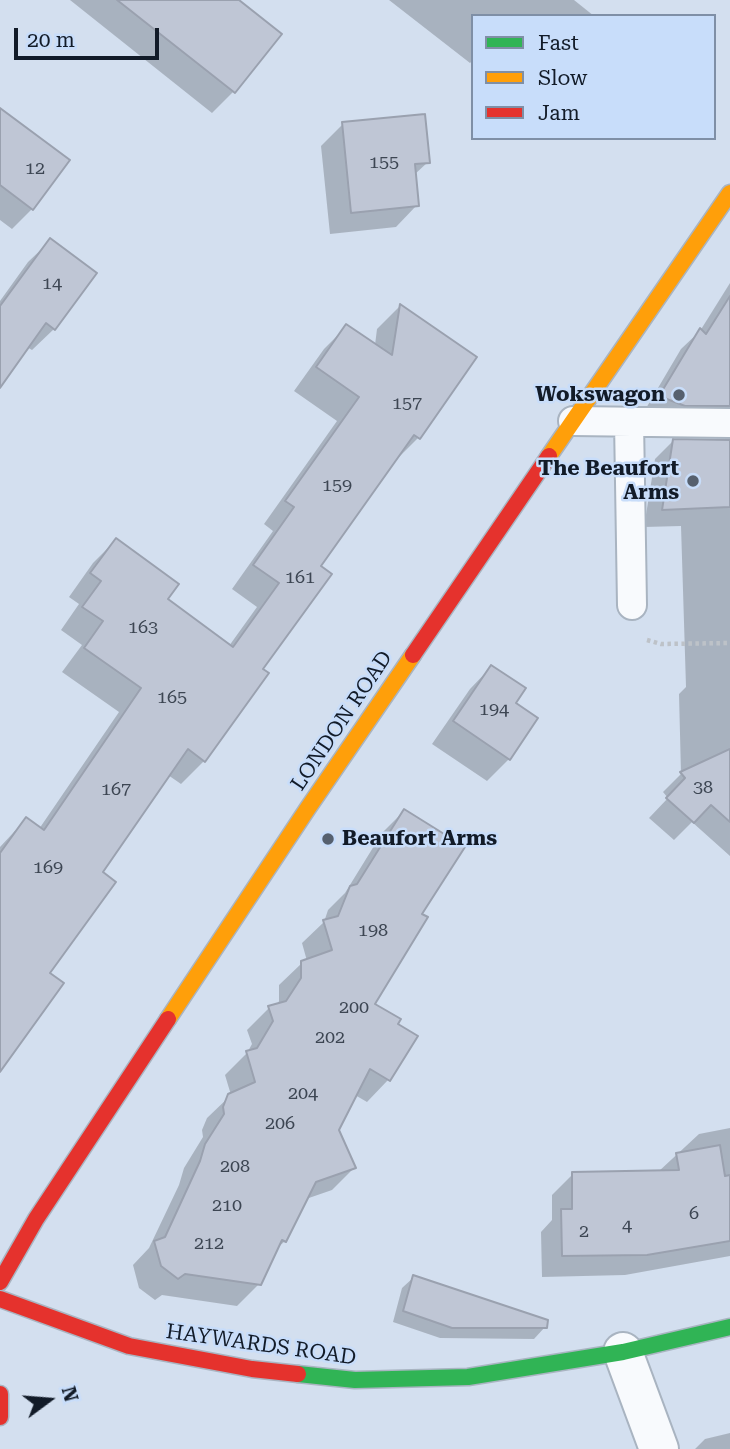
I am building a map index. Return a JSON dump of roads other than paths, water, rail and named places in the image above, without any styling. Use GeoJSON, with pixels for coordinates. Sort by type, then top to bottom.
{"type":"FeatureCollection","features":[{"type":"Feature","properties":{"kind":"main road","name":"LONDON ROAD"},"geometry":{"type":"LineString","coordinates":[[0,1282],[36,1219],[300,819],[730,193]]}},
{"type":"Feature","properties":{"kind":"main road","name":"HAYWARDS ROAD"},"geometry":{"type":"LineString","coordinates":[[0,1299],[129,1346],[252,1368],[355,1381],[468,1377],[623,1352],[730,1326]]}},
{"type":"Feature","properties":{"kind":"main road"},"geometry":{"type":"LineString","coordinates":[[0,1394],[0,1417]]}},
{"type":"Feature","properties":{"kind":"street"},"geometry":{"type":"LineString","coordinates":[[623,1352],[659,1449]]}},
{"type":"Feature","properties":{"kind":"lane"},"geometry":{"type":"LineString","coordinates":[[573,421],[730,423]]}},
{"type":"Feature","properties":{"kind":"lane"},"geometry":{"type":"LineString","coordinates":[[629,421],[632,604]]}},
{"type":"Feature","properties":{"kind":"place","name":"Wokswagon"},"geometry":{"type":"Point","coordinates":[679,395]}},
{"type":"Feature","properties":{"kind":"place","name":"The Beaufort Arms"},"geometry":{"type":"Point","coordinates":[693,481]}},
{"type":"Feature","properties":{"kind":"place","name":"Beaufort Arms"},"geometry":{"type":"Point","coordinates":[328,839]}}]}
